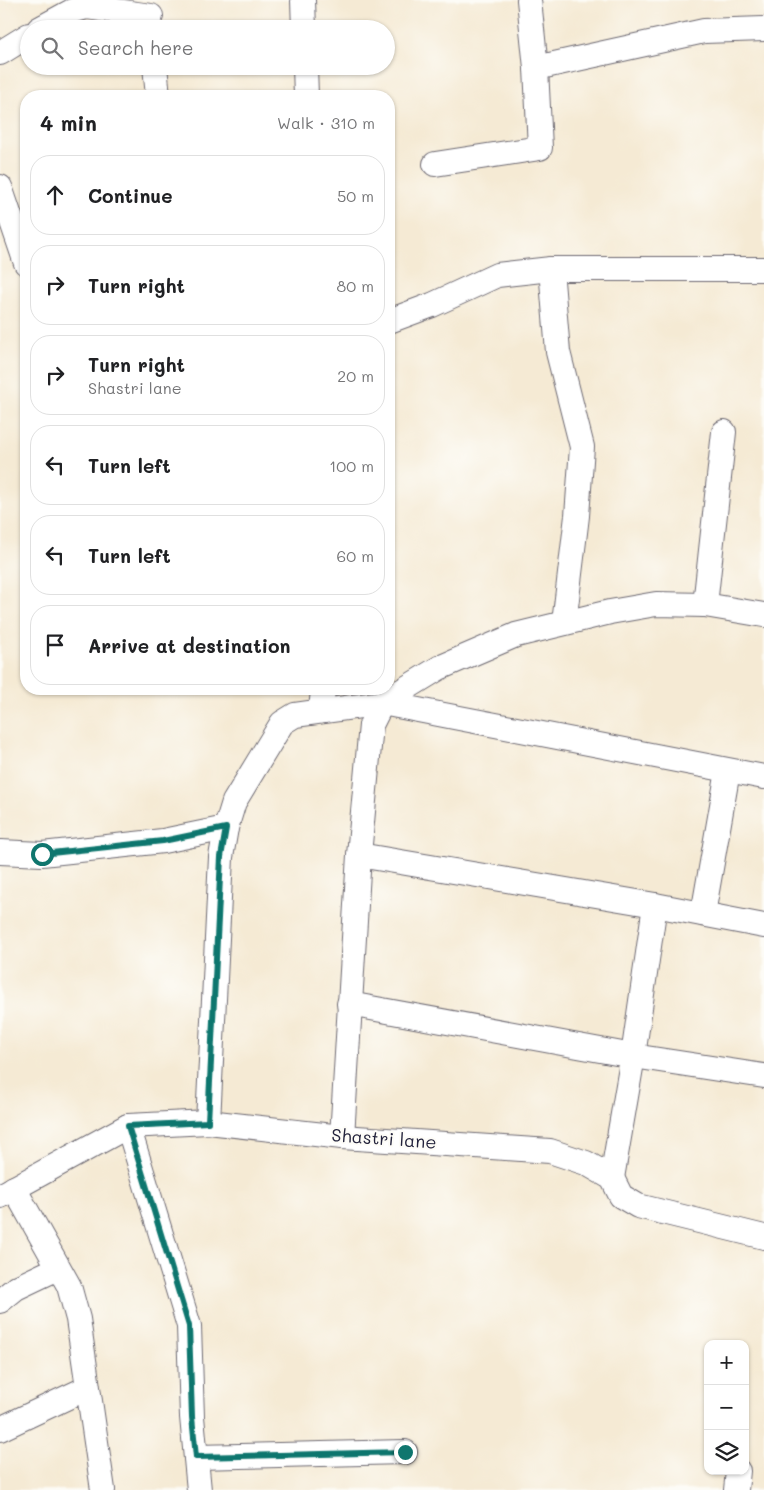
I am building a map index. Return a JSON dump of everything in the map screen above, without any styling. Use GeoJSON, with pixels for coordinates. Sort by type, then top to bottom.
{"type":"FeatureCollection","features":[{"type":"Feature","properties":{"kind":"street"},"geometry":{"type":"LineString","coordinates":[[303,0],[304,20]]}},
{"type":"Feature","properties":{"kind":"street"},"geometry":{"type":"LineString","coordinates":[[435,164],[540,148],[530,0]]}},
{"type":"Feature","properties":{"kind":"street"},"geometry":{"type":"LineString","coordinates":[[55,20],[72,10],[87,7],[150,15]]}},
{"type":"Feature","properties":{"kind":"street"},"geometry":{"type":"LineString","coordinates":[[536,68],[704,30],[764,28]]}},
{"type":"Feature","properties":{"kind":"street"},"geometry":{"type":"LineString","coordinates":[[0,53],[20,41]]}},
{"type":"Feature","properties":{"kind":"street"},"geometry":{"type":"LineString","coordinates":[[156,75],[157,90]]}},
{"type":"Feature","properties":{"kind":"street"},"geometry":{"type":"LineString","coordinates":[[305,75],[306,90]]}},
{"type":"Feature","properties":{"kind":"street"},"geometry":{"type":"LineString","coordinates":[[0,187],[20,245]]}},
{"type":"Feature","properties":{"kind":"street"},"geometry":{"type":"LineString","coordinates":[[551,269],[558,352],[582,448],[577,516],[564,624]]}},
{"type":"Feature","properties":{"kind":"street"},"geometry":{"type":"LineString","coordinates":[[395,319],[497,275],[551,269],[764,269]]}},
{"type":"Feature","properties":{"kind":"street"},"geometry":{"type":"LineString","coordinates":[[705,606],[724,432]]}},
{"type":"Feature","properties":{"kind":"street"},"geometry":{"type":"LineString","coordinates":[[342,1137],[359,855],[371,725],[382,703],[439,668],[516,635],[656,604],[705,606],[764,615]]}},
{"type":"Feature","properties":{"kind":"street"},"geometry":{"type":"LineString","coordinates":[[208,1122],[221,857],[226,828],[234,802],[282,722],[322,700],[382,703],[764,777]]}},
{"type":"Feature","properties":{"kind":"street"},"geometry":{"type":"LineString","coordinates":[[703,914],[728,771]]}},
{"type":"Feature","properties":{"kind":"street"},"geometry":{"type":"LineString","coordinates":[[0,852],[42,854],[163,841],[226,828]]}},
{"type":"Feature","properties":{"kind":"street"},"geometry":{"type":"LineString","coordinates":[[359,855],[655,905],[764,926]]}},
{"type":"Feature","properties":{"kind":"street"},"geometry":{"type":"LineString","coordinates":[[612,1178],[633,1056],[655,905]]}},
{"type":"Feature","properties":{"kind":"street"},"geometry":{"type":"LineString","coordinates":[[349,1004],[633,1056],[764,1076]]}},
{"type":"Feature","properties":{"kind":"street","name":"Shastri lane"},"geometry":{"type":"LineString","coordinates":[[7,1192],[128,1126],[208,1122],[342,1137],[550,1151],[586,1163],[612,1178],[621,1196],[638,1206],[764,1237]]}},
{"type":"Feature","properties":{"kind":"street"},"geometry":{"type":"LineString","coordinates":[[128,1126],[189,1326],[192,1417],[199,1490]]}},
{"type":"Feature","properties":{"kind":"street"},"geometry":{"type":"LineString","coordinates":[[7,1192],[69,1286],[78,1319],[103,1490]]}},
{"type":"Feature","properties":{"kind":"street"},"geometry":{"type":"LineString","coordinates":[[0,1301],[16,1288],[58,1268]]}},
{"type":"Feature","properties":{"kind":"street"},"geometry":{"type":"LineString","coordinates":[[0,1429],[87,1388]]}},
{"type":"Feature","properties":{"kind":"street"},"geometry":{"type":"LineString","coordinates":[[196,1457],[405,1452]]}},
{"type":"Feature","properties":{"kind":"street"},"geometry":{"type":"LineString","coordinates":[[736,1490],[738,1475]]}},
{"type":"Feature","properties":{"kind":"route"},"geometry":{"type":"LineString","coordinates":[[42,854],[163,841],[226,828],[221,857],[208,1122],[128,1126],[189,1326],[192,1417],[196,1457],[405,1452]]}}]}
